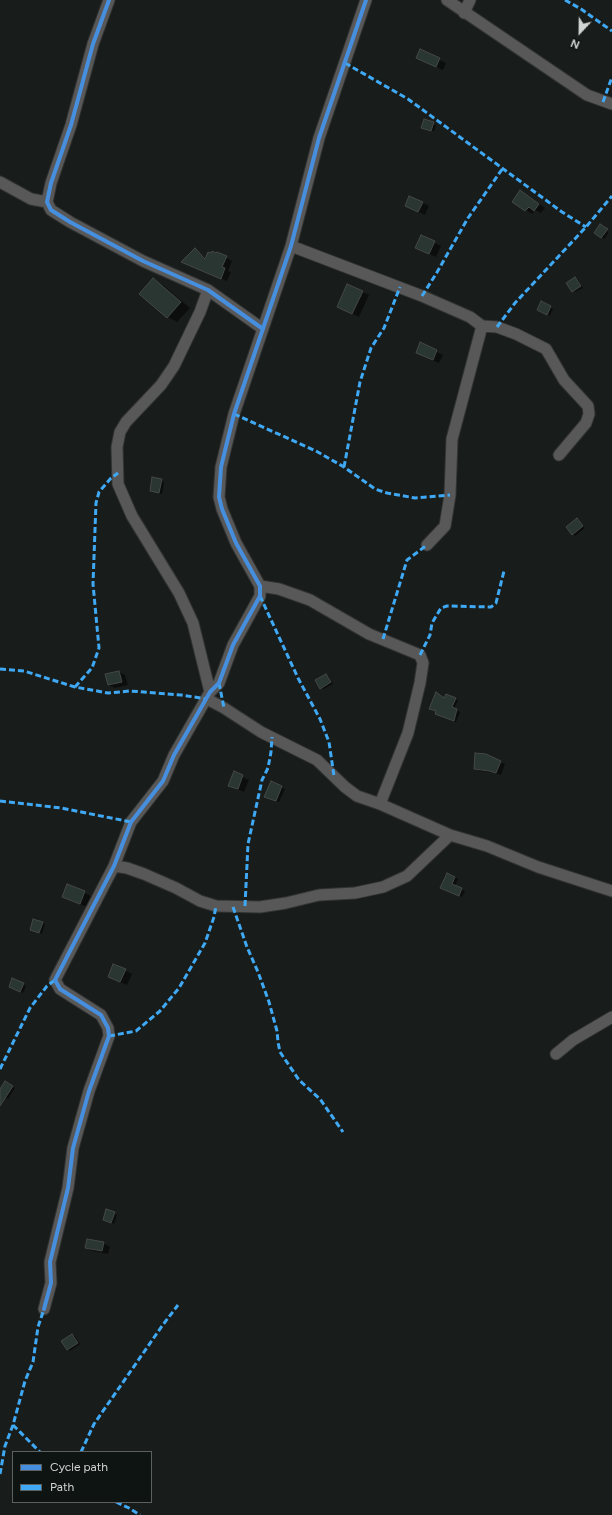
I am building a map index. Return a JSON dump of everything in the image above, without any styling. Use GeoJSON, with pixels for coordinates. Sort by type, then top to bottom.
{"type":"FeatureCollection","features":[{"type":"Feature","properties":{"kind":"street"},"geometry":{"type":"LineString","coordinates":[[109,0],[93,44],[71,125],[51,183],[47,202],[51,210],[70,222],[143,261],[208,290],[244,314],[263,330]]}},
{"type":"Feature","properties":{"kind":"street"},"geometry":{"type":"LineString","coordinates":[[44,1310],[51,1284],[50,1262],[68,1188],[73,1148],[88,1091],[109,1036],[108,1028],[101,1015],[60,989],[55,980],[114,866],[132,822],[163,781],[174,755],[209,696],[219,684],[233,645],[260,596],[260,586],[236,543],[222,509],[219,497],[221,467],[234,414],[291,246],[319,138],[366,0]]}},
{"type":"Feature","properties":{"kind":"street"},"geometry":{"type":"LineString","coordinates":[[447,0],[587,95],[612,104]]}},
{"type":"Feature","properties":{"kind":"street"},"geometry":{"type":"LineString","coordinates":[[464,12],[470,0]]}},
{"type":"Feature","properties":{"kind":"street"},"geometry":{"type":"LineString","coordinates":[[0,182],[31,199],[47,202]]}},
{"type":"Feature","properties":{"kind":"street"},"geometry":{"type":"LineString","coordinates":[[291,246],[422,296],[470,316],[482,326],[503,329],[546,349],[564,380],[588,406],[589,414],[586,423],[559,455]]}},
{"type":"Feature","properties":{"kind":"street"},"geometry":{"type":"LineString","coordinates":[[208,290],[200,312],[174,366],[161,385],[126,422],[120,432],[117,447],[118,484],[132,516],[178,593],[193,623],[209,696],[224,708],[261,732],[317,760],[345,787],[357,796],[380,804],[450,835],[487,846],[538,867],[604,887],[612,891]]}},
{"type":"Feature","properties":{"kind":"street"},"geometry":{"type":"LineString","coordinates":[[427,545],[445,526],[450,495],[452,439],[482,326]]}},
{"type":"Feature","properties":{"kind":"street"},"geometry":{"type":"LineString","coordinates":[[260,586],[279,589],[310,600],[369,634],[420,654],[423,663],[420,683],[408,733],[380,804]]}},
{"type":"Feature","properties":{"kind":"street"},"geometry":{"type":"LineString","coordinates":[[114,866],[127,868],[144,874],[176,888],[200,901],[216,906],[260,907],[286,903],[319,895],[355,893],[383,887],[407,876],[450,835]]}},
{"type":"Feature","properties":{"kind":"street"},"geometry":{"type":"LineString","coordinates":[[556,1054],[572,1040],[612,1016]]}},
{"type":"Feature","properties":{"kind":"building"},"geometry":{"type":"Polygon","coordinates":[[[420,49],[440,58],[436,67],[416,58],[420,49]]]}},
{"type":"Feature","properties":{"kind":"building"},"geometry":{"type":"Polygon","coordinates":[[[424,119],[434,122],[431,131],[421,128],[424,119]]]}},
{"type":"Feature","properties":{"kind":"building"},"geometry":{"type":"Polygon","coordinates":[[[520,190],[539,204],[534,211],[529,207],[525,211],[512,202],[520,190]]]}},
{"type":"Feature","properties":{"kind":"building"},"geometry":{"type":"Polygon","coordinates":[[[409,196],[423,202],[418,212],[405,206],[409,196]]]}},
{"type":"Feature","properties":{"kind":"building"},"geometry":{"type":"Polygon","coordinates":[[[600,224],[608,229],[601,238],[594,233],[600,224]]]}},
{"type":"Feature","properties":{"kind":"building"},"geometry":{"type":"Polygon","coordinates":[[[421,235],[435,241],[429,254],[415,248],[421,235]]]}},
{"type":"Feature","properties":{"kind":"building"},"geometry":{"type":"Polygon","coordinates":[[[195,248],[205,259],[208,252],[211,253],[212,251],[227,256],[222,267],[225,268],[221,279],[181,262],[195,248]]]}},
{"type":"Feature","properties":{"kind":"building"},"geometry":{"type":"Polygon","coordinates":[[[575,277],[581,286],[572,292],[566,283],[575,277]]]}},
{"type":"Feature","properties":{"kind":"building"},"geometry":{"type":"Polygon","coordinates":[[[153,278],[181,302],[167,318],[139,294],[153,278]]]}},
{"type":"Feature","properties":{"kind":"building"},"geometry":{"type":"Polygon","coordinates":[[[347,284],[363,291],[352,314],[337,307],[347,284]]]}},
{"type":"Feature","properties":{"kind":"building"},"geometry":{"type":"Polygon","coordinates":[[[541,301],[551,306],[547,315],[537,310],[541,301]]]}},
{"type":"Feature","properties":{"kind":"building"},"geometry":{"type":"Polygon","coordinates":[[[420,342],[437,350],[433,360],[416,353],[420,342]]]}},
{"type":"Feature","properties":{"kind":"building"},"geometry":{"type":"Polygon","coordinates":[[[152,477],[162,479],[159,493],[150,491],[152,477]]]}},
{"type":"Feature","properties":{"kind":"building"},"geometry":{"type":"Polygon","coordinates":[[[577,518],[583,526],[572,535],[566,527],[577,518]]]}},
{"type":"Feature","properties":{"kind":"building"},"geometry":{"type":"Polygon","coordinates":[[[119,671],[122,682],[108,685],[105,674],[119,671]]]}},
{"type":"Feature","properties":{"kind":"building"},"geometry":{"type":"Polygon","coordinates":[[[326,674],[331,682],[320,689],[315,680],[326,674]]]}},
{"type":"Feature","properties":{"kind":"building"},"geometry":{"type":"Polygon","coordinates":[[[436,692],[444,698],[446,694],[456,698],[452,707],[457,709],[454,721],[435,714],[436,711],[429,709],[436,692]]]}},
{"type":"Feature","properties":{"kind":"building"},"geometry":{"type":"Polygon","coordinates":[[[475,753],[486,754],[501,761],[496,773],[474,769],[475,753]]]}},
{"type":"Feature","properties":{"kind":"building"},"geometry":{"type":"Polygon","coordinates":[[[234,771],[243,775],[238,789],[228,786],[234,771]]]}},
{"type":"Feature","properties":{"kind":"building"},"geometry":{"type":"Polygon","coordinates":[[[271,781],[282,786],[276,801],[264,797],[271,781]]]}},
{"type":"Feature","properties":{"kind":"building"},"geometry":{"type":"Polygon","coordinates":[[[447,873],[455,877],[452,884],[462,888],[459,896],[440,888],[447,873]]]}},
{"type":"Feature","properties":{"kind":"building"},"geometry":{"type":"Polygon","coordinates":[[[67,884],[85,891],[80,904],[62,897],[67,884]]]}},
{"type":"Feature","properties":{"kind":"building"},"geometry":{"type":"Polygon","coordinates":[[[33,919],[43,922],[39,933],[30,930],[33,919]]]}},
{"type":"Feature","properties":{"kind":"building"},"geometry":{"type":"Polygon","coordinates":[[[113,964],[126,969],[120,982],[108,977],[113,964]]]}},
{"type":"Feature","properties":{"kind":"building"},"geometry":{"type":"Polygon","coordinates":[[[12,978],[24,983],[20,992],[9,987],[12,978]]]}},
{"type":"Feature","properties":{"kind":"building"},"geometry":{"type":"Polygon","coordinates":[[[5,1081],[13,1086],[0,1106],[0,1089],[5,1081]]]}},
{"type":"Feature","properties":{"kind":"building"},"geometry":{"type":"Polygon","coordinates":[[[106,1209],[115,1212],[111,1223],[103,1220],[106,1209]]]}},
{"type":"Feature","properties":{"kind":"building"},"geometry":{"type":"Polygon","coordinates":[[[87,1239],[104,1242],[102,1251],[85,1248],[87,1239]]]}},
{"type":"Feature","properties":{"kind":"building"},"geometry":{"type":"Polygon","coordinates":[[[72,1334],[78,1343],[67,1350],[61,1341],[72,1334]]]}},
{"type":"Feature","properties":{"kind":"marked path"},"geometry":{"type":"LineString","coordinates":[[565,0],[581,9],[612,31]]}},
{"type":"Feature","properties":{"kind":"marked path"},"geometry":{"type":"LineString","coordinates":[[345,63],[408,99],[562,212],[586,227]]}},
{"type":"Feature","properties":{"kind":"marked path"},"geometry":{"type":"LineString","coordinates":[[603,102],[612,77]]}},
{"type":"Feature","properties":{"kind":"marked path"},"geometry":{"type":"LineString","coordinates":[[422,296],[468,218],[503,168]]}},
{"type":"Feature","properties":{"kind":"marked path"},"geometry":{"type":"LineString","coordinates":[[497,327],[515,303],[586,227],[612,196]]}},
{"type":"Feature","properties":{"kind":"marked path"},"geometry":{"type":"LineString","coordinates":[[344,467],[360,382],[371,348],[384,328],[400,287]]}},
{"type":"Feature","properties":{"kind":"marked path"},"geometry":{"type":"LineString","coordinates":[[234,414],[316,451],[344,467],[375,489],[387,493],[415,498],[450,495]]}},
{"type":"Feature","properties":{"kind":"marked path"},"geometry":{"type":"LineString","coordinates":[[75,687],[92,668],[99,648],[93,584],[96,503],[99,492],[111,478],[118,473]]}},
{"type":"Feature","properties":{"kind":"marked path"},"geometry":{"type":"LineString","coordinates":[[383,639],[407,560],[427,545]]}},
{"type":"Feature","properties":{"kind":"marked path"},"geometry":{"type":"LineString","coordinates":[[420,655],[430,635],[432,623],[441,608],[447,606],[491,607],[496,603],[504,571]]}},
{"type":"Feature","properties":{"kind":"marked path"},"geometry":{"type":"LineString","coordinates":[[260,596],[298,678],[320,719],[329,742],[334,776]]}},
{"type":"Feature","properties":{"kind":"marked path"},"geometry":{"type":"LineString","coordinates":[[0,669],[24,671],[75,687],[108,693],[130,691],[181,695],[207,699]]}},
{"type":"Feature","properties":{"kind":"marked path"},"geometry":{"type":"LineString","coordinates":[[219,683],[224,708]]}},
{"type":"Feature","properties":{"kind":"marked path"},"geometry":{"type":"LineString","coordinates":[[245,906],[248,844],[262,780],[268,768],[272,737]]}},
{"type":"Feature","properties":{"kind":"marked path"},"geometry":{"type":"LineString","coordinates":[[0,801],[61,808],[131,822]]}},
{"type":"Feature","properties":{"kind":"marked path"},"geometry":{"type":"LineString","coordinates":[[109,1036],[136,1031],[160,1011],[179,988],[205,943],[214,917],[216,906]]}},
{"type":"Feature","properties":{"kind":"marked path"},"geometry":{"type":"LineString","coordinates":[[233,907],[269,1002],[277,1031],[280,1052],[299,1080],[320,1099],[343,1132]]}},
{"type":"Feature","properties":{"kind":"marked path"},"geometry":{"type":"LineString","coordinates":[[0,1069],[30,1008],[47,986],[55,980]]}},
{"type":"Feature","properties":{"kind":"marked path"},"geometry":{"type":"LineString","coordinates":[[81,1451],[94,1424],[178,1305]]}},
{"type":"Feature","properties":{"kind":"marked path"},"geometry":{"type":"LineString","coordinates":[[0,1474],[5,1446],[13,1425],[25,1381],[33,1362],[38,1327],[44,1309]]}},
{"type":"Feature","properties":{"kind":"marked path"},"geometry":{"type":"LineString","coordinates":[[13,1425],[39,1451]]}},
{"type":"Feature","properties":{"kind":"marked path"},"geometry":{"type":"LineString","coordinates":[[118,1503],[140,1515]]}},
{"type":"Feature","properties":{"kind":"cycle path"},"geometry":{"type":"LineString","coordinates":[[109,0],[93,44],[71,125],[51,183],[47,202],[51,210],[70,222],[143,261],[208,290],[263,329]]}},
{"type":"Feature","properties":{"kind":"cycle path"},"geometry":{"type":"LineString","coordinates":[[44,1309],[51,1283],[50,1262],[68,1188],[73,1148],[89,1091],[109,1036],[108,1028],[101,1015],[60,989],[55,980],[114,866],[131,822],[163,781],[174,755],[210,692],[219,683],[233,645],[260,596],[260,586],[236,543],[222,509],[219,497],[221,467],[234,414],[291,246],[319,138],[366,0]]}}]}
